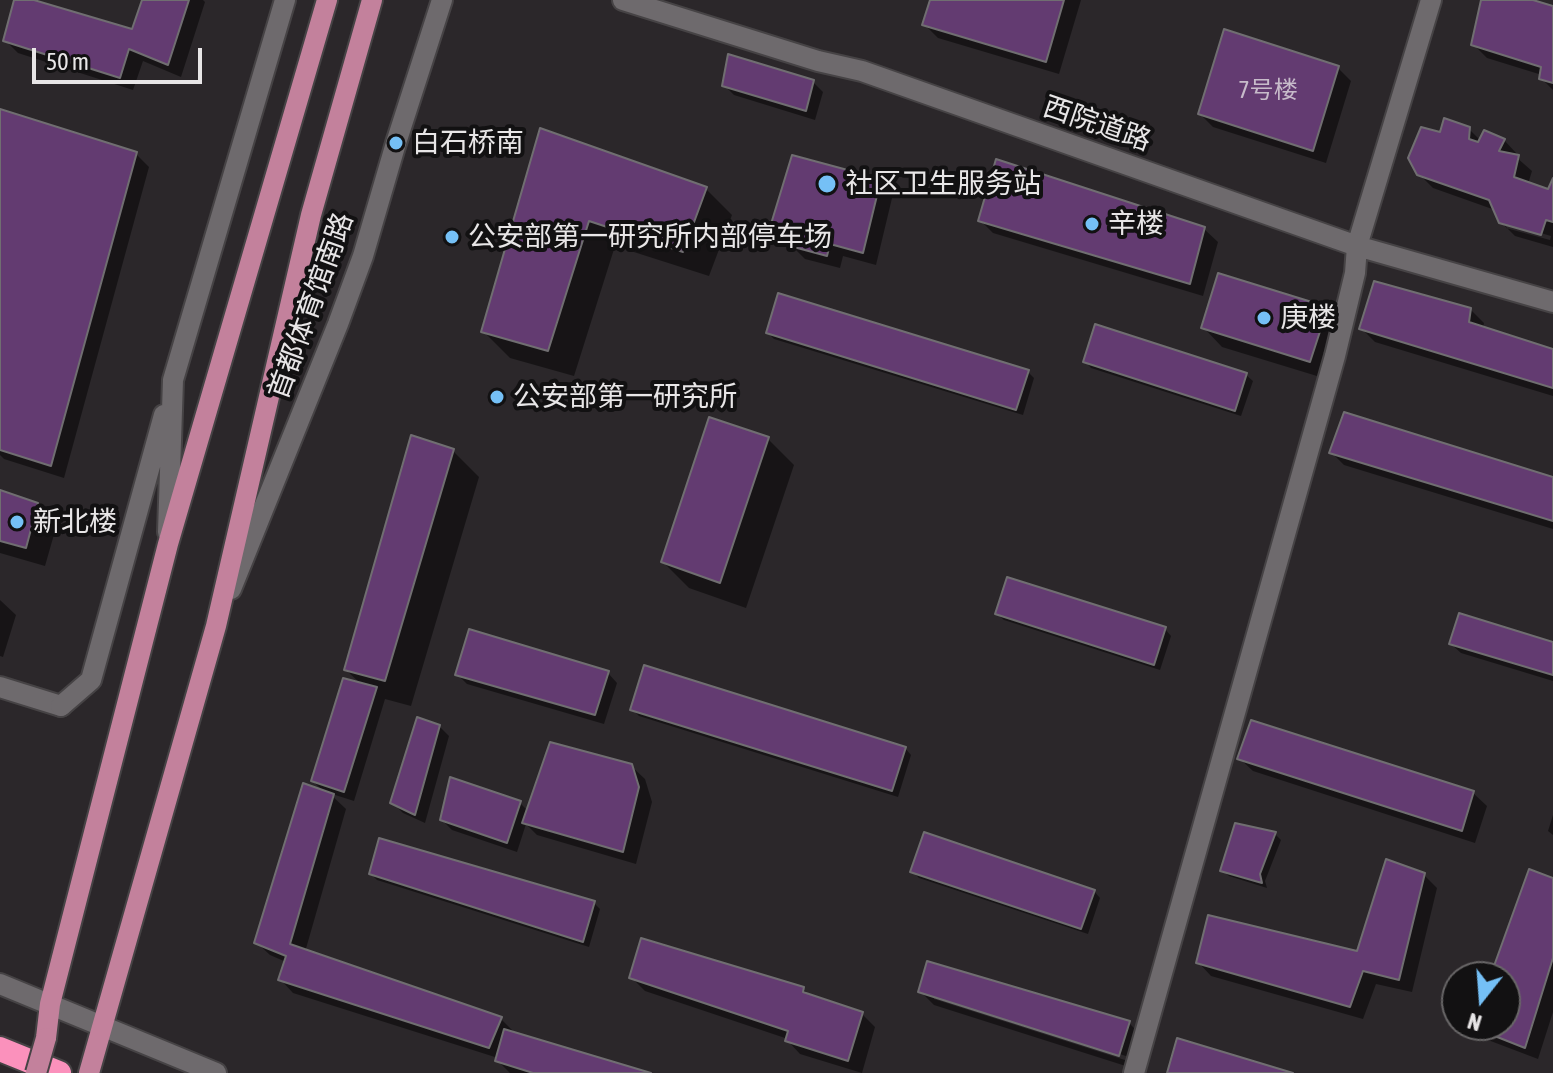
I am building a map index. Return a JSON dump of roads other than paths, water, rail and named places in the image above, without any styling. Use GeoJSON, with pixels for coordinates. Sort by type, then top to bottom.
{"type":"FeatureCollection","features":[{"type":"Feature","properties":{"kind":"highway"},"geometry":{"type":"LineString","coordinates":[[0,1049],[59,1073]]}},
{"type":"Feature","properties":{"kind":"main road"},"geometry":{"type":"LineString","coordinates":[[36,1073],[46,1038],[50,1004],[168,544],[327,0]]}},
{"type":"Feature","properties":{"kind":"main road","name":"首都体育馆南路"},"geometry":{"type":"LineString","coordinates":[[89,1073],[216,626],[311,215],[372,0]]}},
{"type":"Feature","properties":{"kind":"street"},"geometry":{"type":"LineString","coordinates":[[0,687],[61,706],[91,680],[173,380],[285,0]]}},
{"type":"Feature","properties":{"kind":"street","name":"首都体育馆南路"},"geometry":{"type":"LineString","coordinates":[[216,626],[363,256],[442,0]]}},
{"type":"Feature","properties":{"kind":"street","name":"西院道路"},"geometry":{"type":"LineString","coordinates":[[623,0],[818,61],[862,71],[1357,246],[1553,302]]}},
{"type":"Feature","properties":{"kind":"street"},"geometry":{"type":"LineString","coordinates":[[1134,1073],[1335,356],[1355,273],[1357,246],[1431,0]]}},
{"type":"Feature","properties":{"kind":"street"},"geometry":{"type":"LineString","coordinates":[[168,544],[173,380]]}},
{"type":"Feature","properties":{"kind":"street"},"geometry":{"type":"LineString","coordinates":[[0,984],[216,1073]]}},
{"type":"Feature","properties":{"kind":"place","name":"白石桥南"},"geometry":{"type":"Point","coordinates":[396,143]}},
{"type":"Feature","properties":{"kind":"place","name":"社区卫生服务站"},"geometry":{"type":"Point","coordinates":[827,184]}},
{"type":"Feature","properties":{"kind":"place","name":"辛楼"},"geometry":{"type":"Point","coordinates":[1092,224]}},
{"type":"Feature","properties":{"kind":"place","name":"公安部第一研究所内部停车场"},"geometry":{"type":"Point","coordinates":[452,237]}},
{"type":"Feature","properties":{"kind":"place","name":"庚楼"},"geometry":{"type":"Point","coordinates":[1264,318]}},
{"type":"Feature","properties":{"kind":"place","name":"公安部第一研究所"},"geometry":{"type":"Point","coordinates":[497,397]}},
{"type":"Feature","properties":{"kind":"place","name":"新北楼"},"geometry":{"type":"Point","coordinates":[17,522]}}]}
